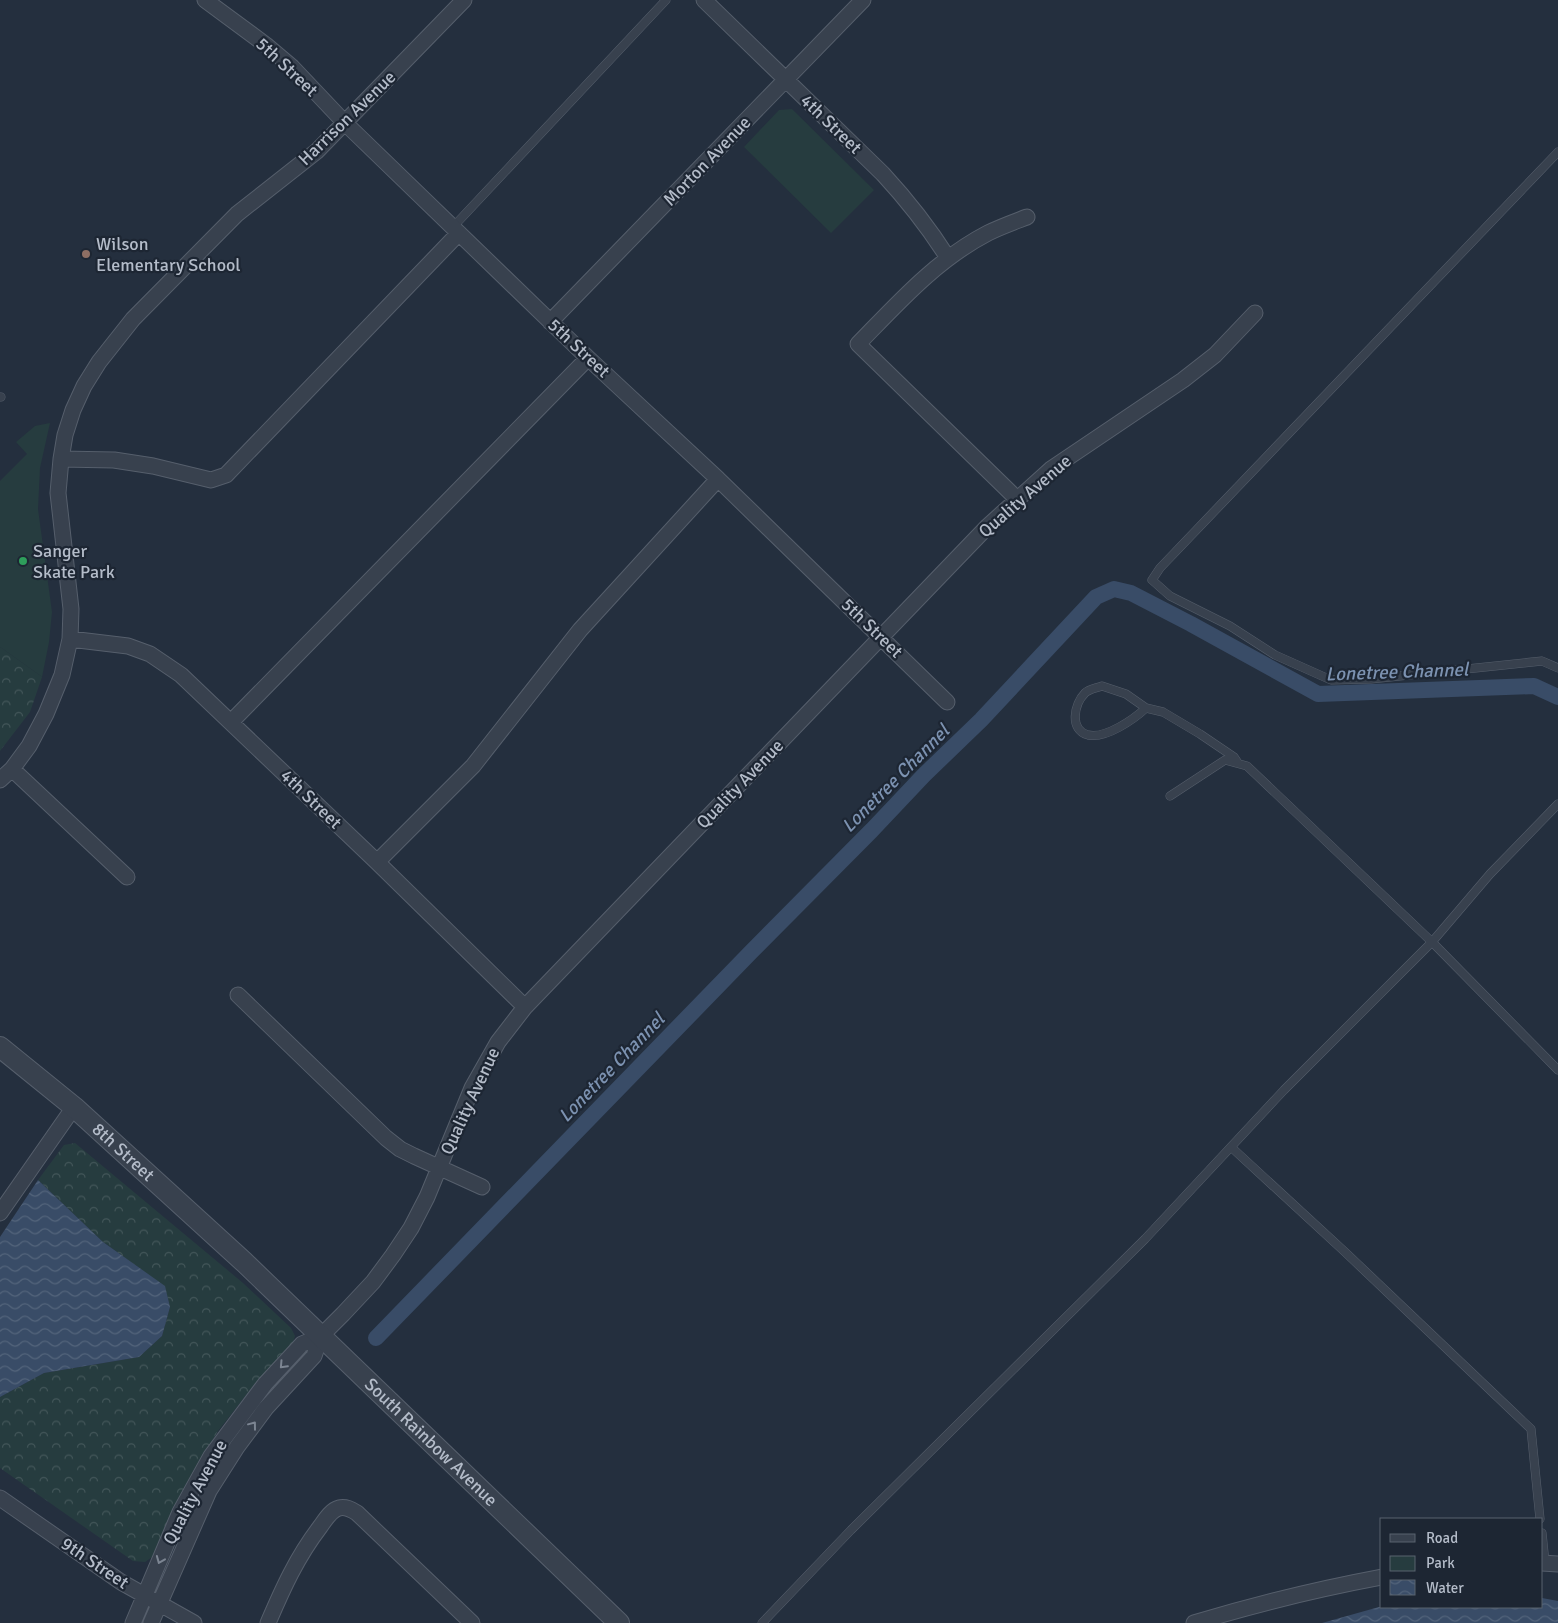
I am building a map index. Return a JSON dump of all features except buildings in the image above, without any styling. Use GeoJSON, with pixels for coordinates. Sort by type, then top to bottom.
{"type":"FeatureCollection","features":[{"type":"Feature","properties":{"kind":"street","name":"Harrison Avenue"},"geometry":{"type":"LineString","coordinates":[[0,780],[12,769],[29,746],[46,714],[62,675],[70,639],[71,608],[58,493],[61,459],[65,435],[81,394],[99,362],[134,319],[237,214],[317,151],[464,0]]}},
{"type":"Feature","properties":{"kind":"street","name":"4th Street"},"geometry":{"type":"LineString","coordinates":[[704,0],[908,200],[948,258]]}},
{"type":"Feature","properties":{"kind":"street","name":"Morton Avenue"},"geometry":{"type":"LineString","coordinates":[[550,322],[863,0]]}},
{"type":"Feature","properties":{"kind":"street","name":"5th Street"},"geometry":{"type":"LineString","coordinates":[[210,1],[279,55],[345,123],[550,322],[718,479],[948,702]]}},
{"type":"Feature","properties":{"kind":"street"},"geometry":{"type":"LineString","coordinates":[[1017,499],[858,344],[906,294],[948,258],[989,233],[1027,217]]}},
{"type":"Feature","properties":{"kind":"street"},"geometry":{"type":"LineString","coordinates":[[61,459],[114,460],[153,466],[211,480],[226,475],[456,230]]}},
{"type":"Feature","properties":{"kind":"street","name":"Quality Avenue"},"geometry":{"type":"LineString","coordinates":[[134,1623],[180,1512],[211,1456],[265,1384],[302,1344],[321,1336],[373,1282],[393,1255],[411,1228],[427,1197],[472,1088],[498,1042],[525,1007],[988,526],[1052,469],[1183,380],[1214,354],[1255,312]]}},
{"type":"Feature","properties":{"kind":"street"},"geometry":{"type":"LineString","coordinates":[[231,722],[588,358]]}},
{"type":"Feature","properties":{"kind":"street"},"geometry":{"type":"LineString","coordinates":[[377,862],[473,766],[580,630],[718,479]]}},
{"type":"Feature","properties":{"kind":"street","name":"4th Street"},"geometry":{"type":"LineString","coordinates":[[70,639],[128,646],[150,654],[181,675],[377,862],[525,1007]]}},
{"type":"Feature","properties":{"kind":"street"},"geometry":{"type":"LineString","coordinates":[[12,769],[127,877]]}},
{"type":"Feature","properties":{"kind":"street"},"geometry":{"type":"LineString","coordinates":[[238,995],[386,1138],[400,1149],[482,1187]]}},
{"type":"Feature","properties":{"kind":"street","name":"8th Street"},"geometry":{"type":"LineString","coordinates":[[0,1047],[74,1107],[244,1262]]}},
{"type":"Feature","properties":{"kind":"street"},"geometry":{"type":"LineString","coordinates":[[0,1213],[74,1107]]}},
{"type":"Feature","properties":{"kind":"street","name":"South Rainbow Avenue"},"geometry":{"type":"LineString","coordinates":[[244,1262],[619,1623]]}},
{"type":"Feature","properties":{"kind":"street","name":"Quality Avenue"},"geometry":{"type":"LineString","coordinates":[[151,1623],[199,1511],[217,1477],[266,1408],[314,1356],[321,1336]]}},
{"type":"Feature","properties":{"kind":"street","name":"9th Street"},"geometry":{"type":"LineString","coordinates":[[0,1498],[121,1582],[194,1623]]}},
{"type":"Feature","properties":{"kind":"street"},"geometry":{"type":"LineString","coordinates":[[268,1623],[285,1583],[305,1547],[326,1518],[333,1511],[341,1507],[357,1513],[472,1623]]}},
{"type":"Feature","properties":{"kind":"street"},"geometry":{"type":"LineString","coordinates":[[1194,1623],[1242,1608],[1314,1590],[1380,1577]]}},
{"type":"Feature","properties":{"kind":"lane"},"geometry":{"type":"LineString","coordinates":[[456,230],[666,0]]}},
{"type":"Feature","properties":{"kind":"lane"},"geometry":{"type":"LineString","coordinates":[[1558,152],[1160,568],[1152,580],[1170,596],[1230,626],[1275,655],[1332,680],[1371,679],[1542,662],[1558,668]]}},
{"type":"Feature","properties":{"kind":"lane"},"geometry":{"type":"LineString","coordinates":[[1146,708],[1134,719],[1103,734],[1089,735],[1080,730],[1074,716],[1076,706],[1086,692],[1102,686],[1126,694],[1146,708],[1163,712],[1234,757],[1238,763]]}},
{"type":"Feature","properties":{"kind":"lane"},"geometry":{"type":"LineString","coordinates":[[1170,796],[1225,760],[1247,766],[1432,942],[1558,1070]]}},
{"type":"Feature","properties":{"kind":"lane"},"geometry":{"type":"LineString","coordinates":[[762,1623],[851,1530],[1145,1239],[1284,1090],[1432,942],[1490,874],[1558,804]]}},
{"type":"Feature","properties":{"kind":"lane"},"geometry":{"type":"LineString","coordinates":[[1231,1147],[1345,1252],[1530,1429],[1540,1518]]}},
{"type":"Feature","properties":{"kind":"lane"},"geometry":{"type":"LineString","coordinates":[[1543,1538],[1548,1563]]}},
{"type":"Feature","properties":{"kind":"green space"},"geometry":{"type":"Polygon","coordinates":[[[792,109],[874,190],[831,233],[744,147],[779,110],[792,109]]]}},
{"type":"Feature","properties":{"kind":"green space","name":"Sanger Skate Park"},"geometry":{"type":"Polygon","coordinates":[[[50,423],[40,468],[38,509],[52,612],[49,642],[42,677],[0,647],[0,481],[27,454],[16,442],[35,426],[50,423]]]}},
{"type":"Feature","properties":{"kind":"green space"},"geometry":{"type":"Polygon","coordinates":[[[0,647],[42,677],[30,712],[0,751],[0,647]]]}},
{"type":"Feature","properties":{"kind":"green space"},"geometry":{"type":"Polygon","coordinates":[[[75,1143],[243,1283],[291,1328],[295,1336],[292,1346],[255,1384],[218,1431],[185,1487],[155,1555],[145,1562],[133,1561],[0,1468],[0,1397],[44,1373],[139,1357],[162,1336],[170,1307],[164,1286],[103,1242],[38,1180],[64,1145],[75,1143]]]}},
{"type":"Feature","properties":{"kind":"water"},"geometry":{"type":"Polygon","coordinates":[[[38,1180],[103,1242],[165,1286],[170,1307],[162,1336],[139,1357],[44,1373],[0,1397],[0,1237],[38,1180]]]}},
{"type":"Feature","properties":{"kind":"water"},"geometry":{"type":"Polygon","coordinates":[[[1543,1598],[1558,1601],[1558,1623],[1322,1623],[1379,1607],[1543,1608],[1543,1598]]]}},
{"type":"Feature","properties":{"kind":"waterway","name":"Lonetree Channel"},"geometry":{"type":"LineString","coordinates":[[376,1338],[924,775],[981,720],[1096,597],[1114,589],[1131,593],[1318,694],[1534,686],[1558,697]]}},
{"type":"Feature","properties":{"kind":"place","name":"Wilson Elementary School"},"geometry":{"type":"Point","coordinates":[86,254]}},
{"type":"Feature","properties":{"kind":"place","name":"Sanger Skate Park"},"geometry":{"type":"Point","coordinates":[23,561]}}]}
